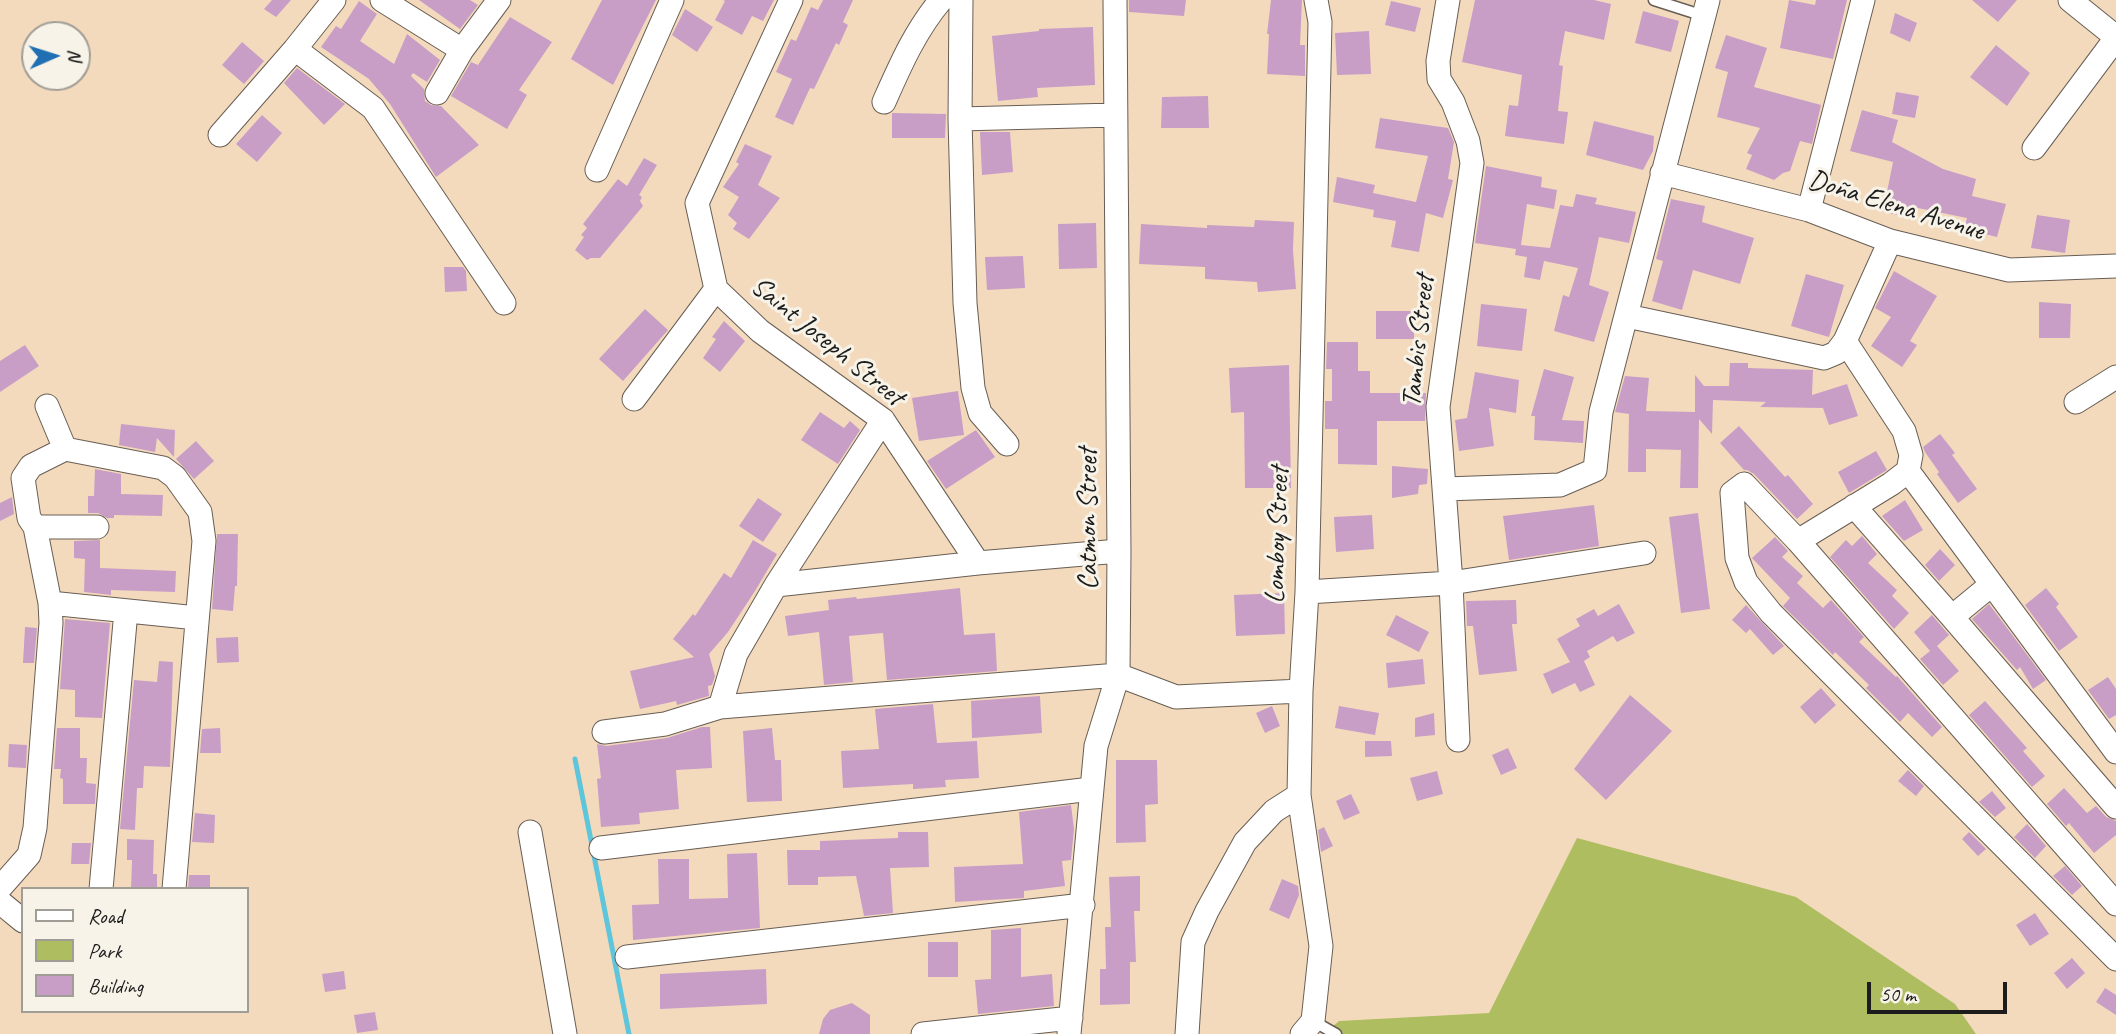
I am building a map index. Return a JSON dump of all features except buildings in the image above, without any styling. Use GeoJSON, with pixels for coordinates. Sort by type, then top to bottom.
{"type":"FeatureCollection","features":[{"type":"Feature","properties":{"kind":"street"},"geometry":{"type":"LineString","coordinates":[[220,135],[334,0]]}},
{"type":"Feature","properties":{"kind":"street"},"geometry":{"type":"LineString","coordinates":[[382,0],[462,50]]}},
{"type":"Feature","properties":{"kind":"street"},"geometry":{"type":"LineString","coordinates":[[437,93],[462,50],[499,0]]}},
{"type":"Feature","properties":{"kind":"street"},"geometry":{"type":"LineString","coordinates":[[597,170],[672,0]]}},
{"type":"Feature","properties":{"kind":"street","name":"Saint Joseph Street"},"geometry":{"type":"LineString","coordinates":[[791,0],[697,203],[716,289],[760,331],[883,420],[978,563]]}},
{"type":"Feature","properties":{"kind":"street"},"geometry":{"type":"LineString","coordinates":[[884,102],[925,19],[941,0]]}},
{"type":"Feature","properties":{"kind":"street"},"geometry":{"type":"LineString","coordinates":[[961,0],[960,119],[965,303],[973,388],[980,412],[1007,444]]}},
{"type":"Feature","properties":{"kind":"street","name":"Catmon Street"},"geometry":{"type":"LineString","coordinates":[[1070,1026],[1096,746],[1118,675],[1115,0]]}},
{"type":"Feature","properties":{"kind":"street","name":"Lomboy Street"},"geometry":{"type":"LineString","coordinates":[[1307,1028],[1321,946],[1300,795],[1320,22],[1316,0]]}},
{"type":"Feature","properties":{"kind":"street","name":"Tambis Street"},"geometry":{"type":"LineString","coordinates":[[1448,0],[1438,61],[1438,79],[1453,102],[1468,141],[1472,163],[1438,407],[1451,583],[1458,740]]}},
{"type":"Feature","properties":{"kind":"street"},"geometry":{"type":"LineString","coordinates":[[1809,210],[1863,0]]}},
{"type":"Feature","properties":{"kind":"street"},"geometry":{"type":"LineString","coordinates":[[2034,148],[2116,38],[2070,0]]}},
{"type":"Feature","properties":{"kind":"street"},"geometry":{"type":"LineString","coordinates":[[1445,489],[1560,485],[1595,470],[1601,412],[1706,8]]}},
{"type":"Feature","properties":{"kind":"street"},"geometry":{"type":"LineString","coordinates":[[295,49],[373,108],[504,303]]}},
{"type":"Feature","properties":{"kind":"street"},"geometry":{"type":"LineString","coordinates":[[960,119],[1115,115]]}},
{"type":"Feature","properties":{"kind":"street","name":"Doña Elena Avenue"},"geometry":{"type":"LineString","coordinates":[[1662,173],[1809,210],[1890,241],[2009,270],[2116,266]]}},
{"type":"Feature","properties":{"kind":"street"},"geometry":{"type":"LineString","coordinates":[[1627,316],[1824,358],[1836,353],[1845,341],[1890,241]]}},
{"type":"Feature","properties":{"kind":"street"},"geometry":{"type":"LineString","coordinates":[[634,399],[716,289]]}},
{"type":"Feature","properties":{"kind":"street"},"geometry":{"type":"LineString","coordinates":[[1798,541],[1908,471],[1911,455],[1904,431],[1845,341]]}},
{"type":"Feature","properties":{"kind":"street"},"geometry":{"type":"LineString","coordinates":[[2076,402],[2116,377]]}},
{"type":"Feature","properties":{"kind":"street"},"geometry":{"type":"LineString","coordinates":[[47,406],[65,449]]}},
{"type":"Feature","properties":{"kind":"street"},"geometry":{"type":"LineString","coordinates":[[720,708],[736,654],[776,586],[883,420]]}},
{"type":"Feature","properties":{"kind":"street"},"geometry":{"type":"LineString","coordinates":[[0,888],[29,855],[35,828],[51,623],[50,603],[34,527],[29,518],[23,478],[31,466],[65,449],[163,468],[175,477],[200,512],[204,541],[174,887]]}},
{"type":"Feature","properties":{"kind":"street"},"geometry":{"type":"LineString","coordinates":[[1908,471],[2112,746],[2079,763]]}},
{"type":"Feature","properties":{"kind":"street"},"geometry":{"type":"LineString","coordinates":[[2116,904],[1798,541],[1744,484],[1732,493],[1737,558],[1746,582],[1771,613],[2116,959]]}},
{"type":"Feature","properties":{"kind":"street"},"geometry":{"type":"LineString","coordinates":[[1854,506],[2116,807]]}},
{"type":"Feature","properties":{"kind":"street"},"geometry":{"type":"LineString","coordinates":[[34,527],[97,527]]}},
{"type":"Feature","properties":{"kind":"street"},"geometry":{"type":"LineString","coordinates":[[776,586],[978,563],[1119,551]]}},
{"type":"Feature","properties":{"kind":"street"},"geometry":{"type":"LineString","coordinates":[[1307,592],[1451,583],[1644,552]]}},
{"type":"Feature","properties":{"kind":"street"},"geometry":{"type":"LineString","coordinates":[[1952,617],[1991,585]]}},
{"type":"Feature","properties":{"kind":"street"},"geometry":{"type":"LineString","coordinates":[[50,603],[197,618]]}},
{"type":"Feature","properties":{"kind":"street"},"geometry":{"type":"LineString","coordinates":[[101,887],[126,611]]}},
{"type":"Feature","properties":{"kind":"street"},"geometry":{"type":"LineString","coordinates":[[604,732],[665,723],[720,708],[1118,675],[1176,697],[1301,691]]}},
{"type":"Feature","properties":{"kind":"street"},"geometry":{"type":"LineString","coordinates":[[601,848],[1091,789]]}},
{"type":"Feature","properties":{"kind":"street"},"geometry":{"type":"LineString","coordinates":[[1187,1034],[1193,942],[1207,911],[1245,842],[1274,811],[1300,795]]}},
{"type":"Feature","properties":{"kind":"street"},"geometry":{"type":"LineString","coordinates":[[530,832],[565,1034]]}},
{"type":"Feature","properties":{"kind":"street"},"geometry":{"type":"LineString","coordinates":[[0,902],[21,919]]}},
{"type":"Feature","properties":{"kind":"street"},"geometry":{"type":"LineString","coordinates":[[627,957],[1083,905]]}},
{"type":"Feature","properties":{"kind":"street"},"geometry":{"type":"LineString","coordinates":[[923,1034],[1070,1026]]}},
{"type":"Feature","properties":{"kind":"lane"},"geometry":{"type":"LineString","coordinates":[[1654,0],[1706,8]]}},
{"type":"Feature","properties":{"kind":"lane"},"geometry":{"type":"LineString","coordinates":[[1307,1028],[1336,1034]]}},
{"type":"Feature","properties":{"kind":"green space"},"geometry":{"type":"Polygon","coordinates":[[[1577,838],[1796,897],[1955,1004],[1976,1034],[1324,1034],[1339,1021],[1489,1013],[1577,838]]]}},
{"type":"Feature","properties":{"kind":"waterway"},"geometry":{"type":"LineString","coordinates":[[575,759],[629,1034]]}}]}
